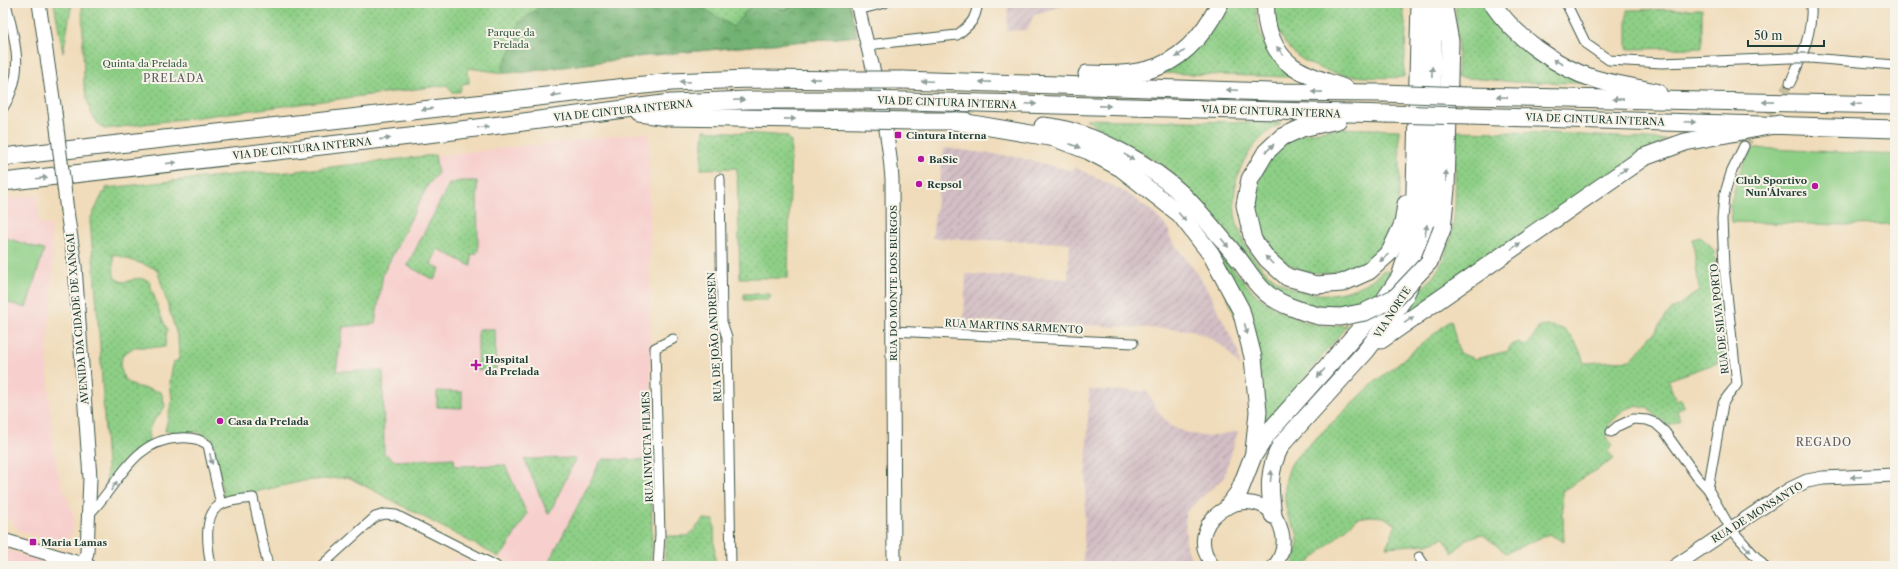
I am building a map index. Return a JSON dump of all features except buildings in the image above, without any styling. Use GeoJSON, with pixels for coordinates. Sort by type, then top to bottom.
{"type":"FeatureCollection","features":[{"type":"Feature","properties":{"kind":"highway"},"geometry":{"type":"LineString","coordinates":[[1019,83],[1035,74],[1107,75],[1148,70],[1174,58],[1195,42],[1214,15],[1220,3]]}},
{"type":"Feature","properties":{"kind":"highway"},"geometry":{"type":"LineString","coordinates":[[1266,3],[1265,13],[1268,32],[1278,50],[1291,66],[1309,75],[1356,93]]}},
{"type":"Feature","properties":{"kind":"highway","name":"VIA NORTE"},"geometry":{"type":"LineString","coordinates":[[1273,515],[1270,494],[1270,478],[1273,460],[1281,445],[1366,351],[1404,298],[1420,262],[1430,211],[1432,40],[1435,3]]}},
{"type":"Feature","properties":{"kind":"highway"},"geometry":{"type":"LineString","coordinates":[[616,109],[668,117],[1006,122],[1068,130],[1119,150],[1149,168],[1187,199],[1264,292],[1295,309],[1319,316],[1340,317],[1365,312],[1396,297],[1429,262],[1442,229],[1446,189],[1450,41],[1443,3]]}},
{"type":"Feature","properties":{"kind":"highway"},"geometry":{"type":"LineString","coordinates":[[1492,3],[1498,12],[1527,42],[1556,61],[1594,79],[1685,100]]}},
{"type":"Feature","properties":{"kind":"highway","name":"VIA NORTE"},"geometry":{"type":"LineString","coordinates":[[1229,505],[1238,492],[1253,456],[1268,433],[1379,308],[1400,277],[1409,249],[1414,226],[1418,8]]}},
{"type":"Feature","properties":{"kind":"highway","name":"VIA DE CINTURA INTERNA"},"geometry":{"type":"LineString","coordinates":[[3,157],[656,84],[749,79],[903,80],[1466,96],[1895,106]]}},
{"type":"Feature","properties":{"kind":"highway","name":"VIA DE CINTURA INTERNA"},"geometry":{"type":"LineString","coordinates":[[3,182],[444,132],[616,109],[671,103],[716,101],[908,101],[1779,124],[1892,131]]}},
{"type":"Feature","properties":{"kind":"highway"},"geometry":{"type":"LineString","coordinates":[[1379,114],[1302,128],[1282,137],[1266,152],[1250,179],[1245,205],[1252,240],[1267,259],[1287,277],[1316,285],[1342,283],[1369,271],[1390,252],[1403,224],[1406,203],[1416,180]]}},
{"type":"Feature","properties":{"kind":"highway"},"geometry":{"type":"LineString","coordinates":[[955,121],[1055,138],[1089,151],[1121,168],[1180,214],[1211,254],[1241,310],[1253,357],[1258,412],[1253,456]]}},
{"type":"Feature","properties":{"kind":"highway"},"geometry":{"type":"LineString","coordinates":[[1366,351],[1644,157],[1685,142],[1779,124]]}},
{"type":"Feature","properties":{"kind":"main road","name":"AVENIDA DA CIDADE DE XANGAI"},"geometry":{"type":"LineString","coordinates":[[39,3],[75,266],[89,470],[86,565]]}},
{"type":"Feature","properties":{"kind":"main road","name":"RUA DO MONTE DOS BURGOS"},"geometry":{"type":"LineString","coordinates":[[858,6],[881,97],[889,141],[892,179],[894,566]]}},
{"type":"Feature","properties":{"kind":"main road","name":"RUA DE MONSANTO"},"geometry":{"type":"LineString","coordinates":[[1675,566],[1714,538],[1731,529],[1790,489],[1807,481],[1823,478],[1895,475]]}},
{"type":"Feature","properties":{"kind":"main road"},"geometry":{"type":"LineString","coordinates":[[1213,566],[1209,560],[1205,548],[1205,534],[1210,522],[1218,512],[1229,505],[1241,502],[1253,503],[1264,507],[1273,515],[1280,526],[1283,538],[1283,550],[1274,566]]}},
{"type":"Feature","properties":{"kind":"main road"},"geometry":{"type":"LineString","coordinates":[[3,540],[86,565]]}},
{"type":"Feature","properties":{"kind":"street"},"geometry":{"type":"LineString","coordinates":[[3,108],[14,89],[17,63],[16,47],[6,3]]}},
{"type":"Feature","properties":{"kind":"street"},"geometry":{"type":"LineString","coordinates":[[858,6],[884,3]]}},
{"type":"Feature","properties":{"kind":"street"},"geometry":{"type":"LineString","coordinates":[[867,45],[957,35],[969,26],[976,16],[978,3]]}},
{"type":"Feature","properties":{"kind":"street"},"geometry":{"type":"LineString","coordinates":[[1566,3],[1586,44],[1609,60],[1662,63],[1810,58],[1895,65]]}},
{"type":"Feature","properties":{"kind":"street"},"geometry":{"type":"LineString","coordinates":[[1790,82],[1800,62],[1811,29],[1811,3]]}},
{"type":"Feature","properties":{"kind":"street","name":"RUA DE SILVA PORTO"},"geometry":{"type":"LineString","coordinates":[[1708,489],[1723,404],[1726,397],[1737,384],[1724,267],[1722,219],[1724,196],[1731,173],[1744,146]]}},
{"type":"Feature","properties":{"kind":"street","name":"RUA DE JOÃO ANDRESEN"},"geometry":{"type":"LineString","coordinates":[[720,179],[722,322],[727,337],[731,566]]}},
{"type":"Feature","properties":{"kind":"street","name":"RUA MARTINS SARMENTO"},"geometry":{"type":"LineString","coordinates":[[893,331],[1133,343]]}},
{"type":"Feature","properties":{"kind":"street","name":"RUA INVICTA FILMES"},"geometry":{"type":"LineString","coordinates":[[658,566],[660,535],[655,348],[673,338]]}},
{"type":"Feature","properties":{"kind":"street"},"geometry":{"type":"LineString","coordinates":[[1612,432],[1618,426],[1633,420],[1646,420],[1655,423],[1665,432],[1697,477],[1708,489],[1731,529],[1764,566]]}},
{"type":"Feature","properties":{"kind":"street"},"geometry":{"type":"LineString","coordinates":[[88,515],[104,499],[126,466],[132,460],[159,442],[171,438],[187,437],[197,439],[208,445],[221,505]]}},
{"type":"Feature","properties":{"kind":"street"},"geometry":{"type":"LineString","coordinates":[[211,566],[207,546],[208,529],[215,510],[221,505],[253,498],[268,566]]}},
{"type":"Feature","properties":{"kind":"street"},"geometry":{"type":"LineString","coordinates":[[320,566],[375,517],[390,514],[396,515],[496,566]]}},
{"type":"Feature","properties":{"kind":"street"},"geometry":{"type":"LineString","coordinates":[[1419,557],[1425,566]]}},
{"type":"Feature","properties":{"kind":"shaded area"},"geometry":{"type":"Polygon","coordinates":[[[1008,3],[1069,3],[1034,15],[1027,30],[1007,31],[1008,3]]]}},
{"type":"Feature","properties":{"kind":"shaded area","name":"Hospital da Prelada"},"geometry":{"type":"Polygon","coordinates":[[[649,132],[652,543],[650,566],[517,566],[348,477],[304,481],[270,174],[649,132]]]}},
{"type":"Feature","properties":{"kind":"shaded area"},"geometry":{"type":"Polygon","coordinates":[[[944,148],[1017,157],[1073,171],[1074,167],[1127,193],[1151,211],[1169,229],[1170,238],[1200,277],[1213,300],[1238,351],[1240,367],[1225,348],[1212,339],[1192,330],[964,320],[966,274],[1068,279],[1070,243],[932,238],[944,148]]]}},
{"type":"Feature","properties":{"kind":"shaded area"},"geometry":{"type":"Polygon","coordinates":[[[37,195],[40,225],[51,225],[53,272],[47,354],[52,439],[58,473],[74,517],[72,533],[65,541],[55,542],[21,532],[3,513],[3,199],[37,195]]]}},
{"type":"Feature","properties":{"kind":"shaded area"},"geometry":{"type":"Polygon","coordinates":[[[1089,390],[1147,391],[1155,407],[1169,425],[1187,433],[1208,437],[1238,431],[1224,477],[1185,513],[1186,547],[1195,566],[1083,566],[1089,390]]]}},
{"type":"Feature","properties":{"kind":"shaded area"},"geometry":{"type":"Polygon","coordinates":[[[3,548],[55,566],[3,566],[3,548]]]}},
{"type":"Feature","properties":{"kind":"shaded area"},"geometry":{"type":"Polygon","coordinates":[[[457,556],[475,566],[449,566],[457,556]]]}},
{"type":"Feature","properties":{"kind":"green space"},"geometry":{"type":"Polygon","coordinates":[[[54,3],[72,3],[63,53],[54,3]]]}},
{"type":"Feature","properties":{"kind":"green space","name":"Quinta da Prelada"},"geometry":{"type":"Polygon","coordinates":[[[82,3],[849,3],[857,36],[644,56],[525,72],[504,73],[468,68],[469,83],[462,84],[460,92],[452,92],[447,85],[105,129],[92,115],[84,85],[82,3]]]}},
{"type":"Feature","properties":{"kind":"green space","name":"Parque da Prelada"},"geometry":{"type":"Polygon","coordinates":[[[544,3],[695,3],[733,27],[753,3],[768,3],[783,10],[803,3],[849,3],[857,36],[644,56],[525,72],[504,73],[503,66],[511,50],[519,23],[544,3]]]}},
{"type":"Feature","properties":{"kind":"green space"},"geometry":{"type":"Polygon","coordinates":[[[1228,3],[1256,3],[1256,14],[1260,33],[1269,51],[1289,75],[1287,77],[1158,73],[1228,3]]]}},
{"type":"Feature","properties":{"kind":"green space"},"geometry":{"type":"Polygon","coordinates":[[[1273,3],[1402,3],[1406,29],[1404,77],[1360,77],[1339,74],[1319,68],[1301,58],[1287,45],[1277,27],[1273,3]]]}},
{"type":"Feature","properties":{"kind":"green space"},"geometry":{"type":"Polygon","coordinates":[[[1455,3],[1482,3],[1494,20],[1515,41],[1585,83],[1516,82],[1457,77],[1458,47],[1455,3]]]}},
{"type":"Feature","properties":{"kind":"green space"},"geometry":{"type":"Polygon","coordinates":[[[1702,9],[1702,48],[1627,49],[1627,10],[1702,9]]]}},
{"type":"Feature","properties":{"kind":"green space"},"geometry":{"type":"Polygon","coordinates":[[[1086,119],[1281,123],[1251,149],[1237,180],[1235,212],[1244,243],[1263,269],[1289,287],[1321,294],[1356,288],[1371,280],[1384,270],[1390,272],[1376,296],[1363,302],[1343,305],[1312,306],[1286,296],[1268,284],[1250,264],[1223,229],[1166,167],[1103,131],[1086,119]]]}},
{"type":"Feature","properties":{"kind":"green space"},"geometry":{"type":"Polygon","coordinates":[[[1340,128],[1399,130],[1400,181],[1396,212],[1392,225],[1379,248],[1360,264],[1349,269],[1336,272],[1308,272],[1295,268],[1287,263],[1272,249],[1262,233],[1256,216],[1255,198],[1259,180],[1267,164],[1279,149],[1295,137],[1310,132],[1340,128]]]}},
{"type":"Feature","properties":{"kind":"green space"},"geometry":{"type":"Polygon","coordinates":[[[704,130],[787,136],[791,142],[788,278],[740,278],[737,168],[701,169],[704,130]]]}},
{"type":"Feature","properties":{"kind":"green space"},"geometry":{"type":"Polygon","coordinates":[[[1454,131],[1550,133],[1666,140],[1395,324],[1409,301],[1435,274],[1444,258],[1450,241],[1455,205],[1454,131]]]}},
{"type":"Feature","properties":{"kind":"green space","name":"Club Sportivo Nun'Álvares"},"geometry":{"type":"Polygon","coordinates":[[[1754,148],[1895,155],[1895,224],[1847,225],[1732,222],[1730,205],[1741,168],[1754,148]]]}},
{"type":"Feature","properties":{"kind":"green space"},"geometry":{"type":"Polygon","coordinates":[[[435,155],[438,173],[428,185],[383,274],[375,324],[343,327],[336,371],[383,371],[384,453],[395,461],[454,458],[455,466],[505,465],[527,514],[503,554],[499,557],[348,477],[304,481],[224,499],[212,439],[198,432],[177,433],[165,431],[172,399],[170,382],[173,363],[179,359],[178,339],[157,269],[113,254],[114,277],[119,281],[127,282],[138,278],[149,281],[160,314],[167,329],[165,347],[135,347],[123,354],[120,365],[124,379],[134,386],[161,392],[165,406],[149,429],[149,443],[135,452],[124,462],[106,487],[107,468],[100,346],[90,220],[103,193],[106,192],[106,188],[260,172],[270,174],[435,155]]]}},
{"type":"Feature","properties":{"kind":"green space"},"geometry":{"type":"Polygon","coordinates":[[[461,181],[477,181],[478,251],[476,254],[471,255],[471,266],[438,249],[431,264],[440,269],[434,280],[408,266],[408,264],[449,184],[461,181]]]}},
{"type":"Feature","properties":{"kind":"green space"},"geometry":{"type":"Polygon","coordinates":[[[1195,220],[1240,277],[1256,294],[1270,305],[1308,323],[1325,326],[1347,325],[1261,433],[1262,380],[1195,220]]]}},
{"type":"Feature","properties":{"kind":"green space"},"geometry":{"type":"Polygon","coordinates":[[[3,237],[44,250],[26,308],[3,301],[3,237]]]}},
{"type":"Feature","properties":{"kind":"green space"},"geometry":{"type":"Polygon","coordinates":[[[1700,237],[1709,244],[1714,251],[1726,360],[1668,380],[1676,401],[1681,399],[1684,406],[1677,410],[1680,420],[1668,426],[1647,408],[1635,406],[1623,410],[1609,425],[1607,439],[1612,445],[1608,451],[1614,459],[1562,491],[1564,542],[1549,534],[1506,553],[1482,534],[1466,539],[1453,553],[1444,538],[1427,544],[1386,547],[1396,525],[1384,517],[1371,516],[1358,518],[1305,566],[1292,566],[1297,550],[1298,537],[1296,529],[1289,519],[1285,503],[1285,486],[1288,471],[1296,457],[1374,383],[1451,320],[1459,353],[1475,359],[1508,351],[1511,345],[1519,342],[1525,346],[1530,342],[1539,327],[1549,326],[1557,327],[1569,334],[1578,347],[1584,363],[1631,360],[1656,331],[1669,312],[1699,291],[1693,239],[1700,237]]]}},
{"type":"Feature","properties":{"kind":"green space"},"geometry":{"type":"Polygon","coordinates":[[[744,294],[769,294],[771,297],[768,300],[744,300],[744,294]]]}},
{"type":"Feature","properties":{"kind":"green space"},"geometry":{"type":"Polygon","coordinates":[[[478,329],[495,329],[496,370],[478,370],[478,329]]]}},
{"type":"Feature","properties":{"kind":"green space"},"geometry":{"type":"Polygon","coordinates":[[[437,391],[462,392],[462,408],[437,407],[437,391]]]}},
{"type":"Feature","properties":{"kind":"green space"},"geometry":{"type":"Polygon","coordinates":[[[576,458],[549,514],[548,514],[524,459],[576,458]]]}},
{"type":"Feature","properties":{"kind":"green space"},"geometry":{"type":"Polygon","coordinates":[[[603,459],[651,460],[652,543],[650,566],[547,566],[600,462],[603,459]]]}},
{"type":"Feature","properties":{"kind":"green space"},"geometry":{"type":"Polygon","coordinates":[[[704,519],[714,520],[715,566],[664,566],[667,536],[688,536],[704,519]]]}},
{"type":"Feature","properties":{"kind":"tunnel"},"geometry":{"type":"LineString","coordinates":[[1744,146],[1790,83]]}},
{"type":"Feature","properties":{"kind":"place","name":"Cintura Interna"},"geometry":{"type":"Point","coordinates":[898,135]}},
{"type":"Feature","properties":{"kind":"place","name":"BaSic"},"geometry":{"type":"Point","coordinates":[921,159]}},
{"type":"Feature","properties":{"kind":"place","name":"Repsol"},"geometry":{"type":"Point","coordinates":[919,184]}},
{"type":"Feature","properties":{"kind":"place","name":"Club Sportivo Nun'Álvares"},"geometry":{"type":"Point","coordinates":[1815,186]}},
{"type":"Feature","properties":{"kind":"place","name":"Hospital da Prelada"},"geometry":{"type":"Point","coordinates":[476,365]}},
{"type":"Feature","properties":{"kind":"place","name":"Casa da Prelada"},"geometry":{"type":"Point","coordinates":[220,421]}},
{"type":"Feature","properties":{"kind":"place","name":"Maria Lamas"},"geometry":{"type":"Point","coordinates":[33,542]}},
{"type":"Feature","properties":{"kind":"district","name":"PRELADA"},"geometry":{"type":"Point","coordinates":[174,78]}},
{"type":"Feature","properties":{"kind":"district","name":"REGADO"},"geometry":{"type":"Point","coordinates":[1824,442]}}]}
